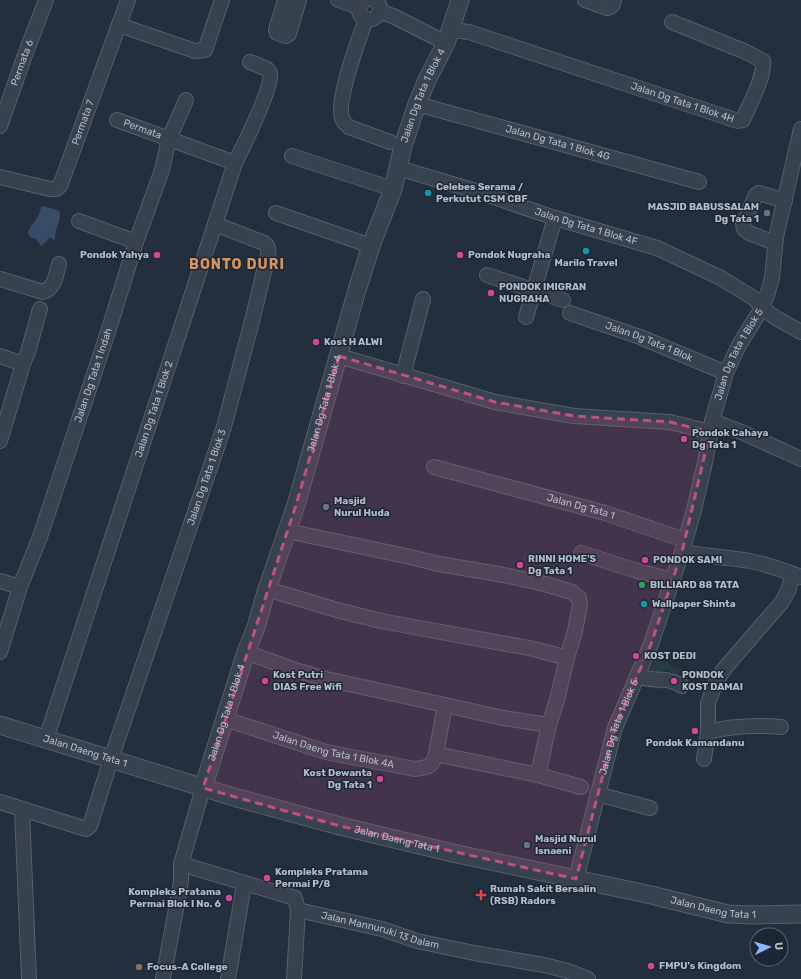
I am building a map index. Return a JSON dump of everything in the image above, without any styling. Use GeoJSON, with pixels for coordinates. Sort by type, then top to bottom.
{"type":"FeatureCollection","features":[{"type":"Feature","properties":{"kind":"street","name":"Permata 6"},"geometry":{"type":"LineString","coordinates":[[0,126],[46,0]]}},
{"type":"Feature","properties":{"kind":"street","name":"Permata 7"},"geometry":{"type":"LineString","coordinates":[[0,177],[50,190],[56,189],[60,186],[128,0]]}},
{"type":"Feature","properties":{"kind":"street"},"geometry":{"type":"LineString","coordinates":[[119,25],[196,52],[205,50],[222,0]]}},
{"type":"Feature","properties":{"kind":"street"},"geometry":{"type":"LineString","coordinates":[[285,0],[276,33],[286,36],[289,34],[299,0]]}},
{"type":"Feature","properties":{"kind":"street"},"geometry":{"type":"LineString","coordinates":[[338,0],[363,9],[369,20],[375,18],[378,6]]}},
{"type":"Feature","properties":{"kind":"street","name":"Jalan Dg Tata 1 Blok 4"},"geometry":{"type":"LineString","coordinates":[[203,788],[246,652],[256,627],[267,589],[296,505],[357,290],[371,246],[393,189],[403,146],[417,104],[450,32],[460,0]]}},
{"type":"Feature","properties":{"kind":"street"},"geometry":{"type":"LineString","coordinates":[[585,0],[607,8],[612,6],[614,0]]}},
{"type":"Feature","properties":{"kind":"street","name":"Jalan Dg Tata 1 Blok 4H"},"geometry":{"type":"LineString","coordinates":[[378,6],[395,17],[450,32],[463,27],[469,32],[738,121],[742,120],[758,85],[764,67],[763,62],[746,52],[672,22]]}},
{"type":"Feature","properties":{"kind":"street"},"geometry":{"type":"LineString","coordinates":[[363,9],[345,83],[341,116],[344,123],[349,127],[390,142]]}},
{"type":"Feature","properties":{"kind":"street","name":"Jalan Dg Tata 1 Blok 2"},"geometry":{"type":"LineString","coordinates":[[46,739],[235,163],[262,104],[270,82],[270,73],[267,70],[250,62]]}},
{"type":"Feature","properties":{"kind":"street","name":"Jalan Dg Tata 1 Indah"},"geometry":{"type":"LineString","coordinates":[[0,650],[20,587],[40,537],[136,242],[162,170],[169,139],[186,100]]}},
{"type":"Feature","properties":{"kind":"street","name":"Jalan Dg Tata 1 Blok 4G"},"geometry":{"type":"LineString","coordinates":[[417,104],[699,182]]}},
{"type":"Feature","properties":{"kind":"street","name":"Permata"},"geometry":{"type":"LineString","coordinates":[[117,120],[235,163]]}},
{"type":"Feature","properties":{"kind":"street","name":"Jalan Dg Tata 1 Blok 5"},"geometry":{"type":"LineString","coordinates":[[576,879],[615,728],[651,644],[684,546],[706,458],[711,427],[726,373],[739,345],[762,308],[772,278],[775,243],[780,216],[801,129]]}},
{"type":"Feature","properties":{"kind":"street"},"geometry":{"type":"LineString","coordinates":[[292,156],[393,189]]}},
{"type":"Feature","properties":{"kind":"street","name":"Jalan Dg Tata 1 Blok 4F"},"geometry":{"type":"LineString","coordinates":[[398,168],[479,192],[555,218],[635,240],[675,255],[735,286],[755,299],[762,308],[776,318],[801,332]]}},
{"type":"Feature","properties":{"kind":"street"},"geometry":{"type":"LineString","coordinates":[[775,243],[744,229],[743,223],[756,195],[759,193],[784,201]]}},
{"type":"Feature","properties":{"kind":"street"},"geometry":{"type":"LineString","coordinates":[[276,213],[371,246]]}},
{"type":"Feature","properties":{"kind":"street"},"geometry":{"type":"LineString","coordinates":[[526,317],[555,218]]}},
{"type":"Feature","properties":{"kind":"street"},"geometry":{"type":"LineString","coordinates":[[79,221],[136,242]]}},
{"type":"Feature","properties":{"kind":"street","name":"Jalan Dg Tata 1 Blok 3"},"geometry":{"type":"LineString","coordinates":[[111,759],[224,427],[268,255],[268,249],[264,243],[215,224]]}},
{"type":"Feature","properties":{"kind":"street"},"geometry":{"type":"LineString","coordinates":[[0,279],[43,292],[52,286],[59,264]]}},
{"type":"Feature","properties":{"kind":"street"},"geometry":{"type":"LineString","coordinates":[[487,275],[563,300]]}},
{"type":"Feature","properties":{"kind":"street"},"geometry":{"type":"LineString","coordinates":[[403,376],[423,299]]}},
{"type":"Feature","properties":{"kind":"street"},"geometry":{"type":"LineString","coordinates":[[0,441],[40,309]]}},
{"type":"Feature","properties":{"kind":"street","name":"Jalan Dg Tata 1 Blok"},"geometry":{"type":"LineString","coordinates":[[570,313],[640,337],[726,373]]}},
{"type":"Feature","properties":{"kind":"street"},"geometry":{"type":"LineString","coordinates":[[0,356],[23,364]]}},
{"type":"Feature","properties":{"kind":"street"},"geometry":{"type":"LineString","coordinates":[[339,356],[495,402],[574,416],[670,422],[739,432],[801,459]]}},
{"type":"Feature","properties":{"kind":"street","name":"Jalan Dg Tata 1"},"geometry":{"type":"LineString","coordinates":[[434,467],[605,513],[703,555],[750,560],[766,564],[797,576]]}},
{"type":"Feature","properties":{"kind":"street"},"geometry":{"type":"LineString","coordinates":[[287,531],[439,564],[504,575],[545,584],[572,592],[579,598],[580,605],[575,632],[549,725],[538,775]]}},
{"type":"Feature","properties":{"kind":"street"},"geometry":{"type":"LineString","coordinates":[[581,552],[634,570],[672,580]]}},
{"type":"Feature","properties":{"kind":"street"},"geometry":{"type":"LineString","coordinates":[[704,759],[708,732],[708,703],[716,682],[724,669],[782,602],[797,576]]}},
{"type":"Feature","properties":{"kind":"street"},"geometry":{"type":"LineString","coordinates":[[0,580],[20,587]]}},
{"type":"Feature","properties":{"kind":"street"},"geometry":{"type":"LineString","coordinates":[[267,589],[337,610],[381,621],[511,645],[567,658]]}},
{"type":"Feature","properties":{"kind":"street"},"geometry":{"type":"LineString","coordinates":[[246,652],[295,670],[326,679],[503,718],[549,725]]}},
{"type":"Feature","properties":{"kind":"street"},"geometry":{"type":"LineString","coordinates":[[637,676],[646,679],[667,679],[682,686]]}},
{"type":"Feature","properties":{"kind":"street"},"geometry":{"type":"LineString","coordinates":[[445,706],[436,754],[538,775],[581,787]]}},
{"type":"Feature","properties":{"kind":"street","name":"Jalan Daeng Tata 1 Blok 4A"},"geometry":{"type":"LineString","coordinates":[[225,719],[326,752],[415,769],[430,766],[433,763],[436,754]]}},
{"type":"Feature","properties":{"kind":"street","name":"Jalan Daeng Tata 1"},"geometry":{"type":"LineString","coordinates":[[0,725],[237,798],[347,828],[457,854],[690,904],[728,914],[801,914]]}},
{"type":"Feature","properties":{"kind":"street"},"geometry":{"type":"LineString","coordinates":[[708,732],[719,729],[733,728],[766,726],[781,727]]}},
{"type":"Feature","properties":{"kind":"street"},"geometry":{"type":"LineString","coordinates":[[0,802],[86,829],[90,826],[111,759]]}},
{"type":"Feature","properties":{"kind":"street"},"geometry":{"type":"LineString","coordinates":[[163,979],[181,882],[181,864],[203,788]]}},
{"type":"Feature","properties":{"kind":"street"},"geometry":{"type":"LineString","coordinates":[[597,794],[650,808]]}},
{"type":"Feature","properties":{"kind":"street"},"geometry":{"type":"LineString","coordinates":[[22,810],[29,979]]}},
{"type":"Feature","properties":{"kind":"street"},"geometry":{"type":"LineString","coordinates":[[181,864],[295,898],[298,910],[294,979]]}},
{"type":"Feature","properties":{"kind":"street"},"geometry":{"type":"LineString","coordinates":[[228,979],[244,884]]}},
{"type":"Feature","properties":{"kind":"street","name":"Jalan Mannuruki 13 Dalam"},"geometry":{"type":"LineString","coordinates":[[298,910],[382,929],[429,944],[544,965],[568,971],[588,979]]}},
{"type":"Feature","properties":{"kind":"highlighted area"},"geometry":{"type":"Polygon","coordinates":[[[339,356],[495,402],[574,416],[670,422],[710,432],[682,552],[651,644],[615,728],[576,879],[340,826],[203,788],[296,505],[339,356]]]}},
{"type":"Feature","properties":{"kind":"green space"},"geometry":{"type":"Polygon","coordinates":[[[656,658],[680,669],[677,675],[668,670],[659,673],[664,687],[661,690],[643,681],[656,658]]]}},
{"type":"Feature","properties":{"kind":"water"},"geometry":{"type":"Polygon","coordinates":[[[44,206],[60,211],[60,218],[55,241],[50,237],[41,246],[36,239],[30,237],[28,233],[39,214],[41,207],[44,206]]]}},
{"type":"Feature","properties":{"kind":"place","name":"Celebes Serama / Perkutut CSM CBF"},"geometry":{"type":"Point","coordinates":[428,193]}},
{"type":"Feature","properties":{"kind":"place","name":"MASJID BABUSSALAM Dg Tata 1"},"geometry":{"type":"Point","coordinates":[767,213]}},
{"type":"Feature","properties":{"kind":"place","name":"Marilo Travel"},"geometry":{"type":"Point","coordinates":[586,251]}},
{"type":"Feature","properties":{"kind":"place","name":"Pondok Yahya"},"geometry":{"type":"Point","coordinates":[157,255]}},
{"type":"Feature","properties":{"kind":"place","name":"Pondok Nugraha"},"geometry":{"type":"Point","coordinates":[460,255]}},
{"type":"Feature","properties":{"kind":"place","name":"PONDOK IMIGRAN NUGRAHA"},"geometry":{"type":"Point","coordinates":[491,293]}},
{"type":"Feature","properties":{"kind":"place","name":"Kost H ALWI"},"geometry":{"type":"Point","coordinates":[316,342]}},
{"type":"Feature","properties":{"kind":"place","name":"Pondok Cahaya Dg Tata 1"},"geometry":{"type":"Point","coordinates":[684,439]}},
{"type":"Feature","properties":{"kind":"place","name":"Masjid Nurul Huda"},"geometry":{"type":"Point","coordinates":[326,507]}},
{"type":"Feature","properties":{"kind":"place","name":"PONDOK SAMI"},"geometry":{"type":"Point","coordinates":[645,560]}},
{"type":"Feature","properties":{"kind":"place","name":"RINNI HOME'S Dg Tata 1"},"geometry":{"type":"Point","coordinates":[520,565]}},
{"type":"Feature","properties":{"kind":"place","name":"BILLIARD 88 TATA"},"geometry":{"type":"Point","coordinates":[642,585]}},
{"type":"Feature","properties":{"kind":"place","name":"Wallpaper Shinta"},"geometry":{"type":"Point","coordinates":[644,604]}},
{"type":"Feature","properties":{"kind":"place","name":"KOST DEDI"},"geometry":{"type":"Point","coordinates":[636,656]}},
{"type":"Feature","properties":{"kind":"place","name":"Kost Putri DIAS Free Wifi"},"geometry":{"type":"Point","coordinates":[265,681]}},
{"type":"Feature","properties":{"kind":"place","name":"PONDOK KOST DAMAI"},"geometry":{"type":"Point","coordinates":[674,681]}},
{"type":"Feature","properties":{"kind":"place","name":"Pondok Kamandanu"},"geometry":{"type":"Point","coordinates":[695,731]}},
{"type":"Feature","properties":{"kind":"place","name":"Kost Dewanta Dg Tata 1"},"geometry":{"type":"Point","coordinates":[380,779]}},
{"type":"Feature","properties":{"kind":"place","name":"Masjid Nurul Isnaeni"},"geometry":{"type":"Point","coordinates":[527,845]}},
{"type":"Feature","properties":{"kind":"place","name":"Kompleks Pratama Permai P/8"},"geometry":{"type":"Point","coordinates":[267,878]}},
{"type":"Feature","properties":{"kind":"place","name":"Rumah Sakit Bersalin (RSB) Radors"},"geometry":{"type":"Point","coordinates":[481,895]}},
{"type":"Feature","properties":{"kind":"place","name":"Kompleks Pratama Permai Blok I No. 6"},"geometry":{"type":"Point","coordinates":[229,898]}},
{"type":"Feature","properties":{"kind":"place","name":"FMPU's Kingdom"},"geometry":{"type":"Point","coordinates":[651,966]}},
{"type":"Feature","properties":{"kind":"place","name":"Focus-A College"},"geometry":{"type":"Point","coordinates":[139,967]}},
{"type":"Feature","properties":{"kind":"district","name":"BONTO DURI"},"geometry":{"type":"Point","coordinates":[237,264]}}]}
